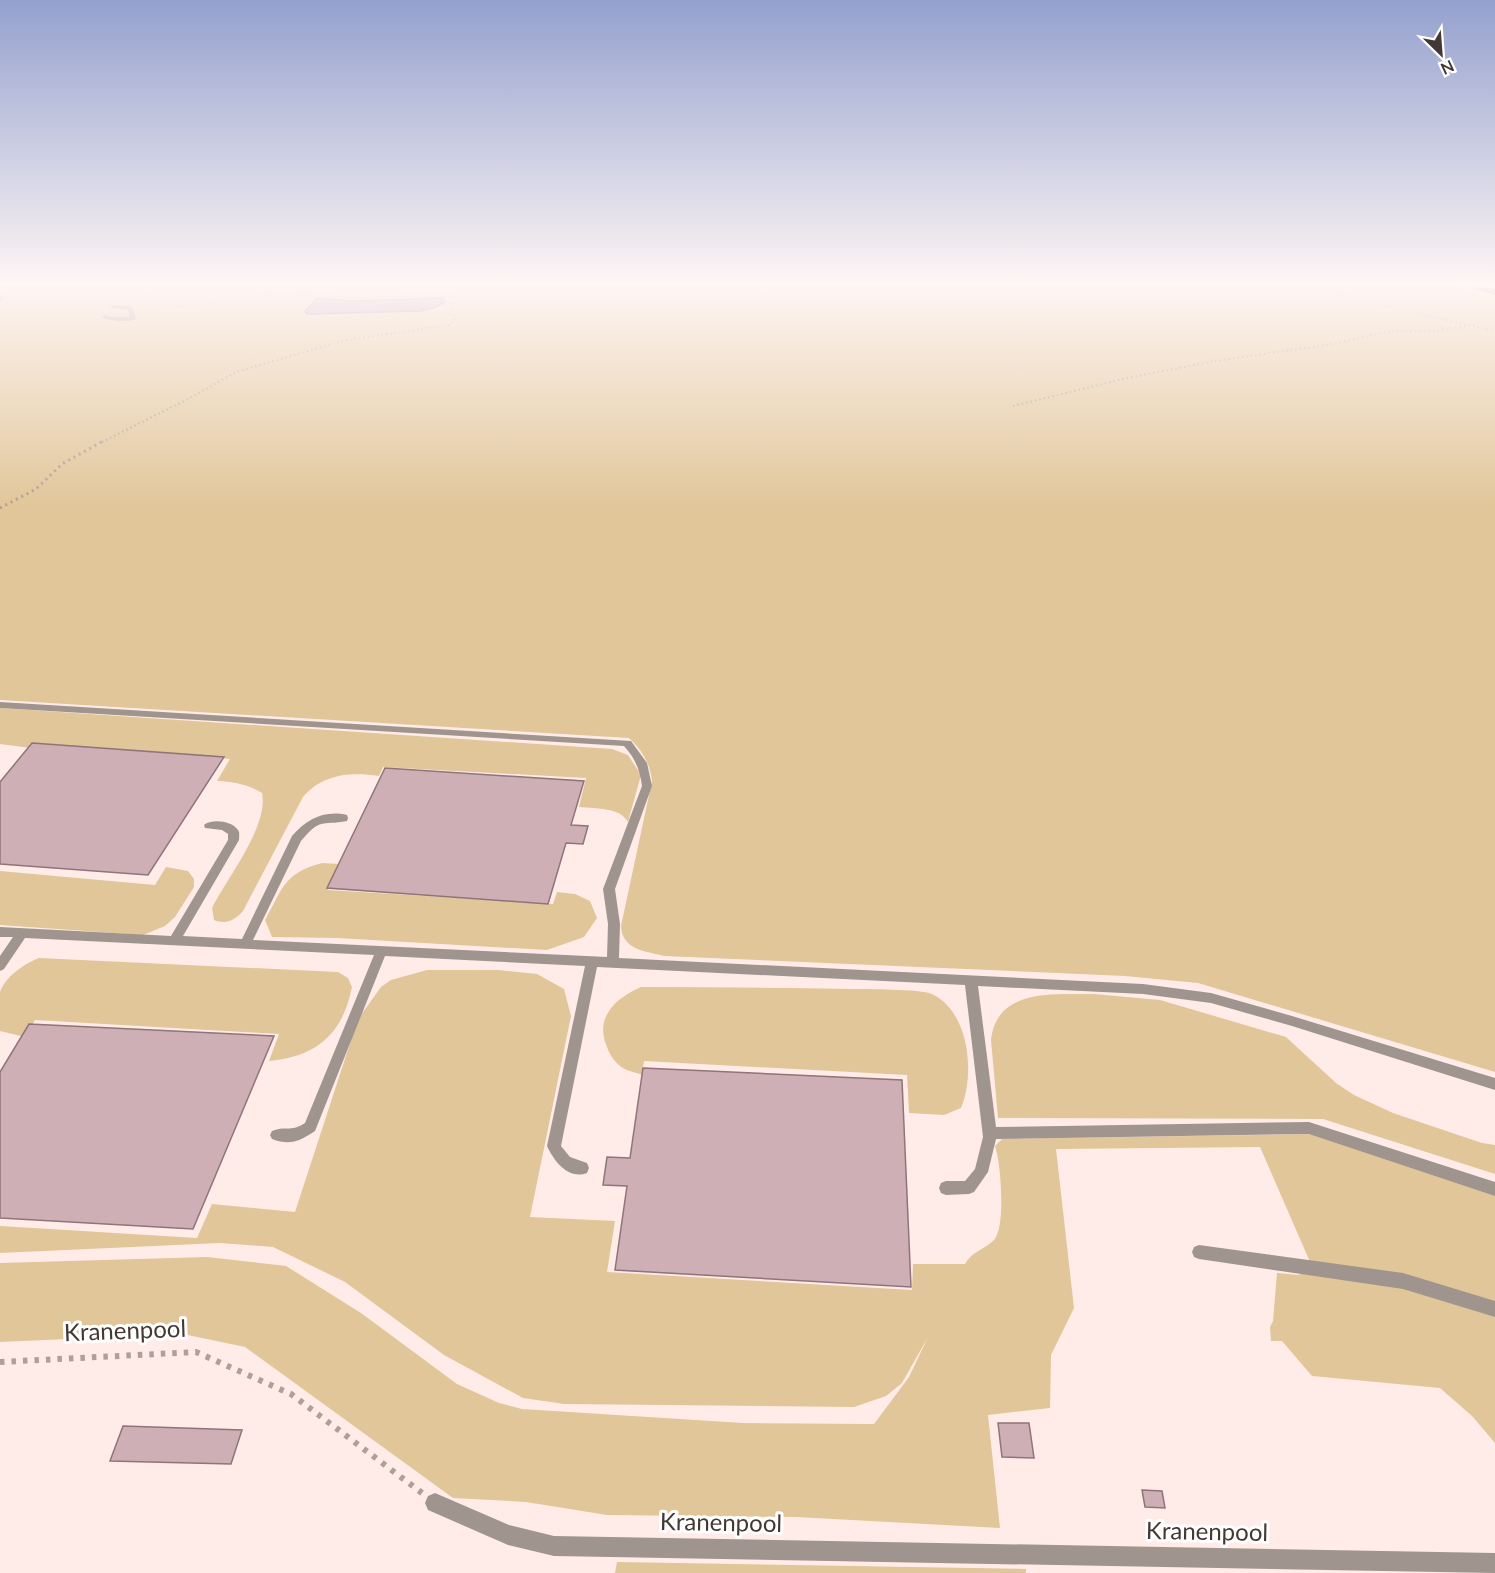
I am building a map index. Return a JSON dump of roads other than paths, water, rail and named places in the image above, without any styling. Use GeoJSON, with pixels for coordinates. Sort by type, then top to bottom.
{"type":"FeatureCollection","features":[{"type":"Feature","properties":{"kind":"street","name":"Kranenpool"},"geometry":{"type":"LineString","coordinates":[[435,1503],[507,1535],[554,1546],[1495,1563]]}},
{"type":"Feature","properties":{"kind":"lane"},"geometry":{"type":"LineString","coordinates":[[0,705],[627,743],[639,756],[646,770],[647,786],[609,889],[614,924],[613,963]]}},
{"type":"Feature","properties":{"kind":"lane"},"geometry":{"type":"LineString","coordinates":[[245,945],[296,839],[308,825],[324,816],[342,818]]}},
{"type":"Feature","properties":{"kind":"lane"},"geometry":{"type":"LineString","coordinates":[[174,941],[233,840],[234,832],[230,828],[209,825]]}},
{"type":"Feature","properties":{"kind":"lane"},"geometry":{"type":"LineString","coordinates":[[0,932],[1143,989],[1211,998],[1495,1084]]}},
{"type":"Feature","properties":{"kind":"lane"},"geometry":{"type":"LineString","coordinates":[[0,966],[22,933]]}},
{"type":"Feature","properties":{"kind":"lane"},"geometry":{"type":"LineString","coordinates":[[277,1135],[296,1136],[310,1127],[381,952]]}},
{"type":"Feature","properties":{"kind":"lane"},"geometry":{"type":"LineString","coordinates":[[582,1168],[568,1166],[558,1157],[554,1146],[592,962]]}},
{"type":"Feature","properties":{"kind":"lane"},"geometry":{"type":"LineString","coordinates":[[946,1188],[969,1187],[981,1172],[990,1133],[971,980]]}},
{"type":"Feature","properties":{"kind":"lane"},"geometry":{"type":"LineString","coordinates":[[990,1133],[1309,1128],[1495,1189]]}},
{"type":"Feature","properties":{"kind":"lane"},"geometry":{"type":"LineString","coordinates":[[1199,1252],[1403,1281],[1495,1309]]}}]}
